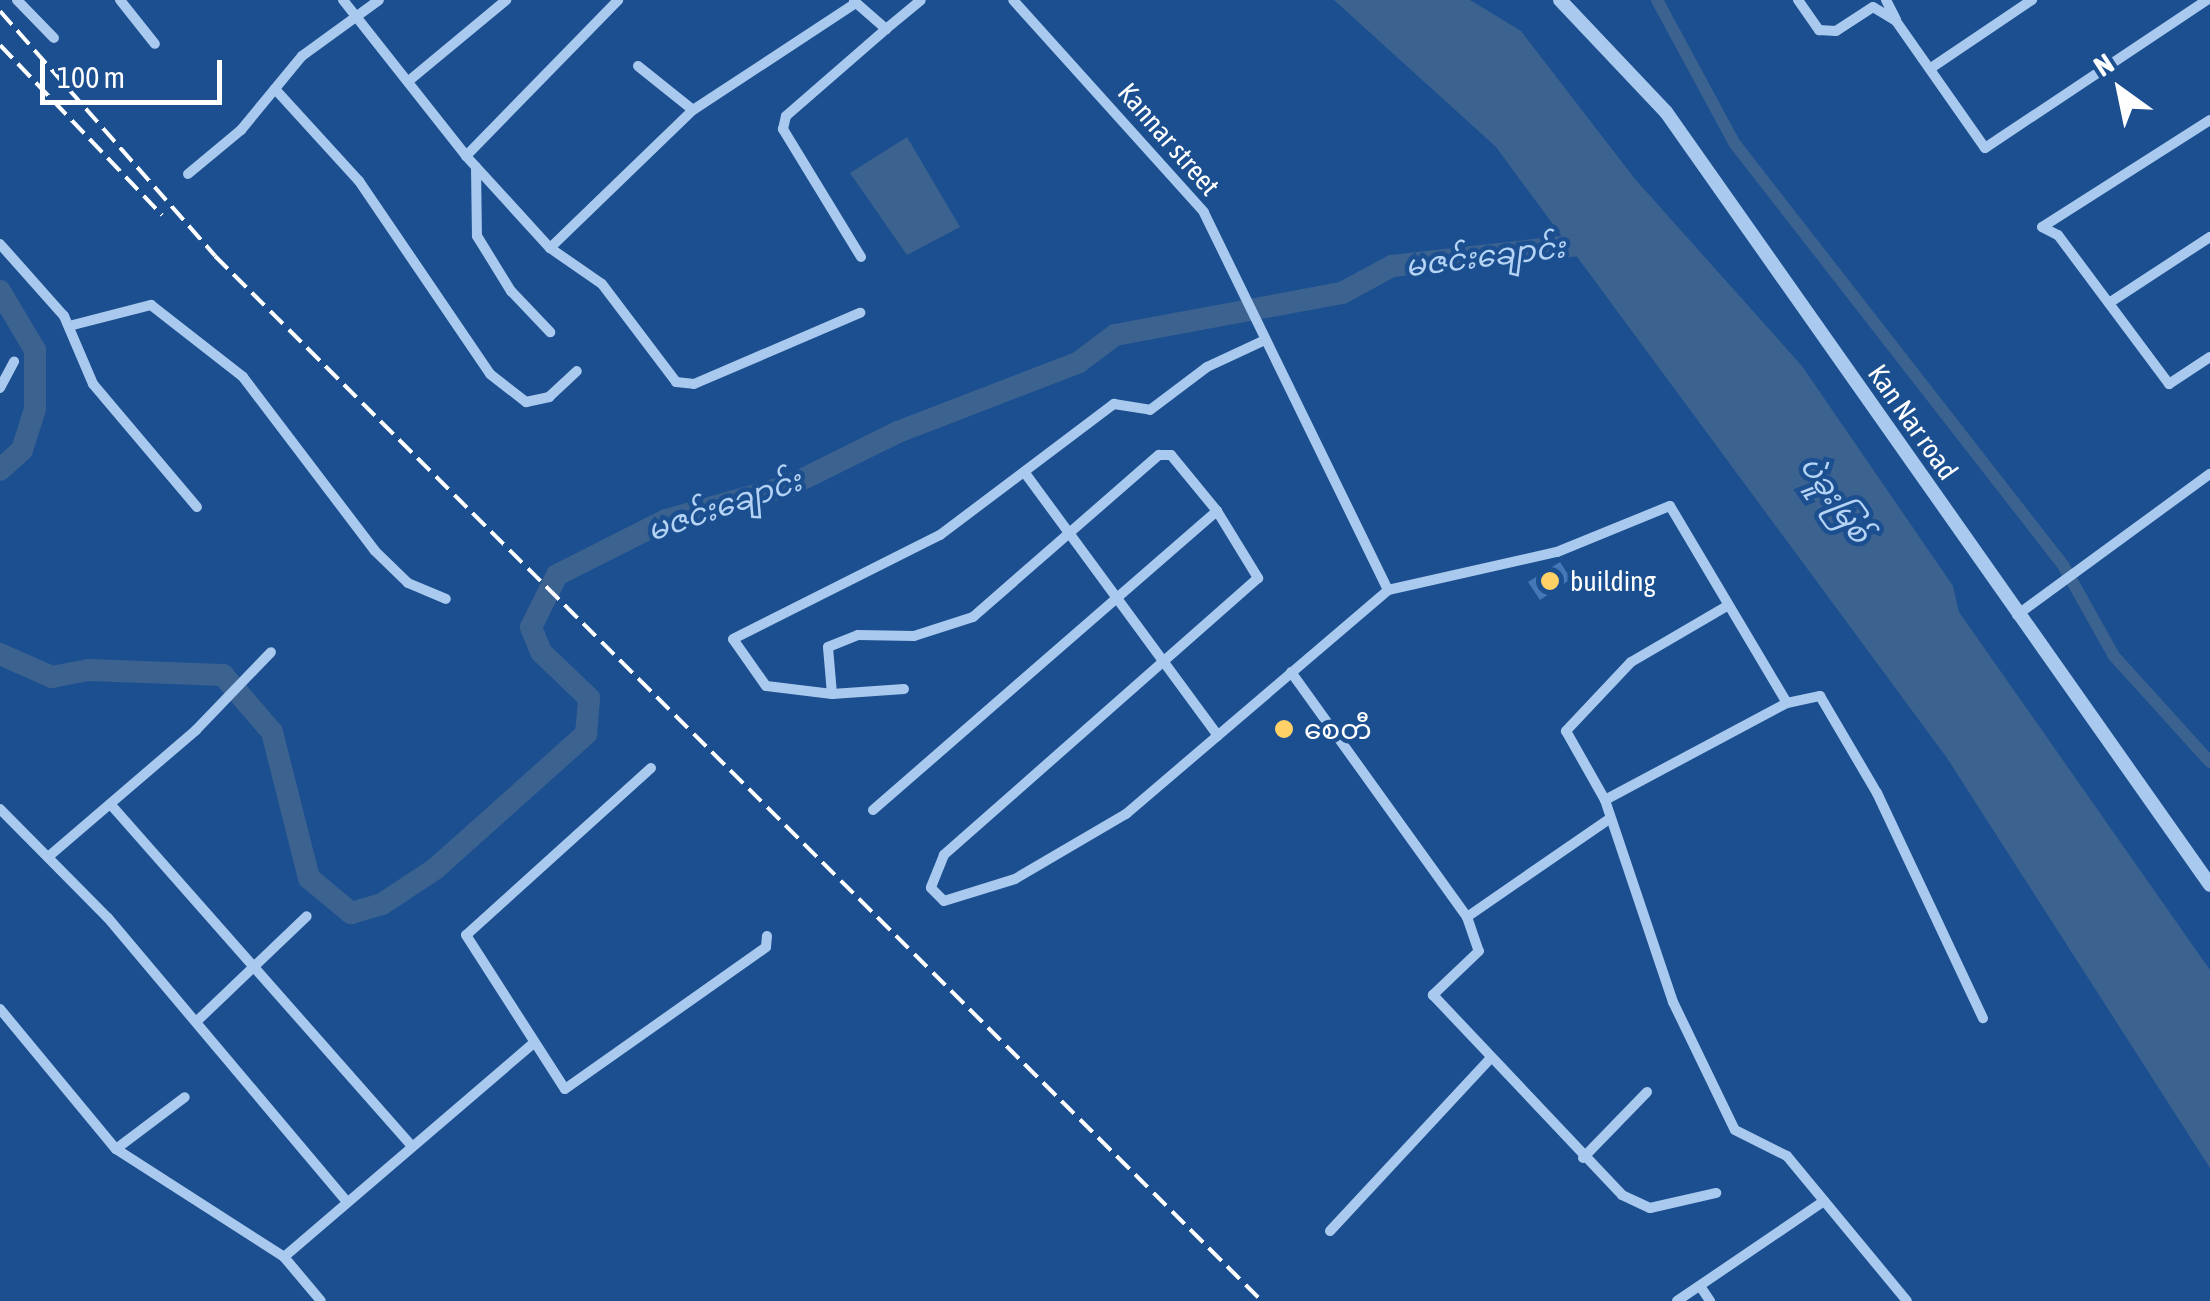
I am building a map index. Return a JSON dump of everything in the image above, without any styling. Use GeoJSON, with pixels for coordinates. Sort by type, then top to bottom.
{"type":"FeatureCollection","features":[{"type":"Feature","properties":{"kind":"street"},"geometry":{"type":"LineString","coordinates":[[120,0],[155,44]]}},
{"type":"Feature","properties":{"kind":"street"},"geometry":{"type":"LineString","coordinates":[[343,0],[411,79],[466,156],[550,248],[602,284],[676,382],[694,384],[860,314]]}},
{"type":"Feature","properties":{"kind":"street"},"geometry":{"type":"LineString","coordinates":[[188,174],[302,56],[379,0]]}},
{"type":"Feature","properties":{"kind":"street"},"geometry":{"type":"LineString","coordinates":[[411,79],[506,0]]}},
{"type":"Feature","properties":{"kind":"street"},"geometry":{"type":"LineString","coordinates":[[466,156],[618,0]]}},
{"type":"Feature","properties":{"kind":"street"},"geometry":{"type":"LineString","coordinates":[[861,257],[784,128],[786,116],[921,0]]}},
{"type":"Feature","properties":{"kind":"street","name":"Kannar street"},"geometry":{"type":"LineString","coordinates":[[1013,0],[1180,180],[1232,270],[1388,590]]}},
{"type":"Feature","properties":{"kind":"street","name":"Kan Nar road"},"geometry":{"type":"LineString","coordinates":[[1560,0],[1666,112],[2210,886]]}},
{"type":"Feature","properties":{"kind":"street"},"geometry":{"type":"LineString","coordinates":[[1798,0],[1818,30],[1836,30],[1873,8],[1896,21]]}},
{"type":"Feature","properties":{"kind":"street"},"geometry":{"type":"LineString","coordinates":[[1886,0],[1896,21],[1985,148],[2207,0]]}},
{"type":"Feature","properties":{"kind":"street"},"geometry":{"type":"LineString","coordinates":[[1931,68],[2032,0]]}},
{"type":"Feature","properties":{"kind":"street"},"geometry":{"type":"LineString","coordinates":[[20,1],[54,38]]}},
{"type":"Feature","properties":{"kind":"street"},"geometry":{"type":"LineString","coordinates":[[550,248],[693,110],[855,2],[886,29]]}},
{"type":"Feature","properties":{"kind":"street"},"geometry":{"type":"LineString","coordinates":[[638,66],[693,110]]}},
{"type":"Feature","properties":{"kind":"street"},"geometry":{"type":"LineString","coordinates":[[274,89],[359,180],[490,374],[526,402],[549,397],[577,371]]}},
{"type":"Feature","properties":{"kind":"street"},"geometry":{"type":"LineString","coordinates":[[2210,120],[2042,227],[2058,234],[2169,384],[2210,358]]}},
{"type":"Feature","properties":{"kind":"street"},"geometry":{"type":"LineString","coordinates":[[476,167],[477,236],[510,291],[550,332]]}},
{"type":"Feature","properties":{"kind":"street"},"geometry":{"type":"LineString","coordinates":[[2109,303],[2210,237]]}},
{"type":"Feature","properties":{"kind":"street"},"geometry":{"type":"LineString","coordinates":[[0,244],[69,326],[93,384],[197,507]]}},
{"type":"Feature","properties":{"kind":"street"},"geometry":{"type":"LineString","coordinates":[[69,326],[151,305],[242,377],[386,562],[408,583],[446,599]]}},
{"type":"Feature","properties":{"kind":"street"},"geometry":{"type":"LineString","coordinates":[[904,689],[832,694],[766,686],[733,639],[738,630],[884,570],[1025,473],[1114,404],[1150,410],[1207,367],[1262,335]]}},
{"type":"Feature","properties":{"kind":"street"},"geometry":{"type":"LineString","coordinates":[[0,388],[14,362]]}},
{"type":"Feature","properties":{"kind":"street"},"geometry":{"type":"LineString","coordinates":[[832,694],[828,646],[838,639],[914,636],[973,617],[1159,455],[1171,455],[1217,511],[1258,578],[944,855],[931,888],[944,901],[1016,879],[1126,814],[1388,590],[1557,552],[1670,506],[1787,704]]}},
{"type":"Feature","properties":{"kind":"street"},"geometry":{"type":"LineString","coordinates":[[1025,473],[1218,736]]}},
{"type":"Feature","properties":{"kind":"street"},"geometry":{"type":"LineString","coordinates":[[2017,615],[2210,474]]}},
{"type":"Feature","properties":{"kind":"street"},"geometry":{"type":"LineString","coordinates":[[873,810],[1217,511]]}},
{"type":"Feature","properties":{"kind":"street"},"geometry":{"type":"LineString","coordinates":[[1728,606],[1630,662],[1566,731],[1605,800],[1674,1002],[1735,1130],[1788,1156],[1907,1301]]}},
{"type":"Feature","properties":{"kind":"street"},"geometry":{"type":"LineString","coordinates":[[48,857],[112,806],[271,652]]}},
{"type":"Feature","properties":{"kind":"street"},"geometry":{"type":"LineString","coordinates":[[1292,672],[1467,917],[1480,951],[1434,995],[1583,1158],[1622,1195],[1650,1208],[1716,1193]]}},
{"type":"Feature","properties":{"kind":"street"},"geometry":{"type":"LineString","coordinates":[[1605,800],[1787,704],[1820,696],[1877,793],[1983,1018]]}},
{"type":"Feature","properties":{"kind":"street"},"geometry":{"type":"LineString","coordinates":[[651,768],[466,935],[565,1089],[766,947],[767,936]]}},
{"type":"Feature","properties":{"kind":"street"},"geometry":{"type":"LineString","coordinates":[[112,806],[409,1143]]}},
{"type":"Feature","properties":{"kind":"street"},"geometry":{"type":"LineString","coordinates":[[0,809],[196,1022],[344,1198]]}},
{"type":"Feature","properties":{"kind":"street"},"geometry":{"type":"LineString","coordinates":[[1467,917],[1609,819]]}},
{"type":"Feature","properties":{"kind":"street"},"geometry":{"type":"LineString","coordinates":[[196,1022],[306,916]]}},
{"type":"Feature","properties":{"kind":"street"},"geometry":{"type":"LineString","coordinates":[[0,1010],[116,1148],[284,1257],[321,1301]]}},
{"type":"Feature","properties":{"kind":"street"},"geometry":{"type":"LineString","coordinates":[[284,1257],[344,1198],[534,1043]]}},
{"type":"Feature","properties":{"kind":"street"},"geometry":{"type":"LineString","coordinates":[[1330,1231],[1490,1058]]}},
{"type":"Feature","properties":{"kind":"street"},"geometry":{"type":"LineString","coordinates":[[1583,1158],[1647,1092]]}},
{"type":"Feature","properties":{"kind":"street"},"geometry":{"type":"LineString","coordinates":[[116,1148],[186,1097]]}},
{"type":"Feature","properties":{"kind":"street"},"geometry":{"type":"LineString","coordinates":[[1678,1301],[1824,1200]]}},
{"type":"Feature","properties":{"kind":"street"},"geometry":{"type":"LineString","coordinates":[[1700,1286],[1710,1301]]}},
{"type":"Feature","properties":{"kind":"water","name":"ပဲခူးမြစ်"},"geometry":{"type":"Polygon","coordinates":[[[1334,0],[1470,0],[1521,31],[1635,179],[1802,366],[1953,586],[1959,612],[2210,970],[2210,1168],[1947,758],[1496,147],[1334,0]]]}},
{"type":"Feature","properties":{"kind":"water"},"geometry":{"type":"Polygon","coordinates":[[[907,137],[960,227],[907,255],[850,173],[907,137]]]}},
{"type":"Feature","properties":{"kind":"building","name":"building"},"geometry":{"type":"Polygon","coordinates":[[[1560,562],[1571,579],[1540,600],[1528,582],[1560,562]]]}},
{"type":"Feature","properties":{"kind":"waterway"},"geometry":{"type":"LineString","coordinates":[[1657,0],[1735,144],[2063,565],[2114,656],[2210,762]]}},
{"type":"Feature","properties":{"kind":"waterway","name":"မဇင်းချောင်း"},"geometry":{"type":"LineString","coordinates":[[0,654],[52,677],[89,670],[223,675],[272,732],[309,878],[351,913],[382,904],[435,869],[586,734],[589,698],[541,652],[531,627],[557,575],[666,520],[791,485],[898,432],[1079,362],[1115,335],[1342,293],[1392,266],[1597,243]]}},
{"type":"Feature","properties":{"kind":"waterway","name":"မဇင်းချောင်း"},"geometry":{"type":"LineString","coordinates":[[0,291],[35,350],[35,409],[22,450],[0,470]]}},
{"type":"Feature","properties":{"kind":"railway"},"geometry":{"type":"LineString","coordinates":[[0,11],[215,256],[1262,1301]]}},
{"type":"Feature","properties":{"kind":"railway"},"geometry":{"type":"LineString","coordinates":[[0,45],[162,215]]}},
{"type":"Feature","properties":{"kind":"place","name":"building"},"geometry":{"type":"Point","coordinates":[1550,581]}},
{"type":"Feature","properties":{"kind":"place","name":"စေတီ"},"geometry":{"type":"Point","coordinates":[1284,729]}}]}
